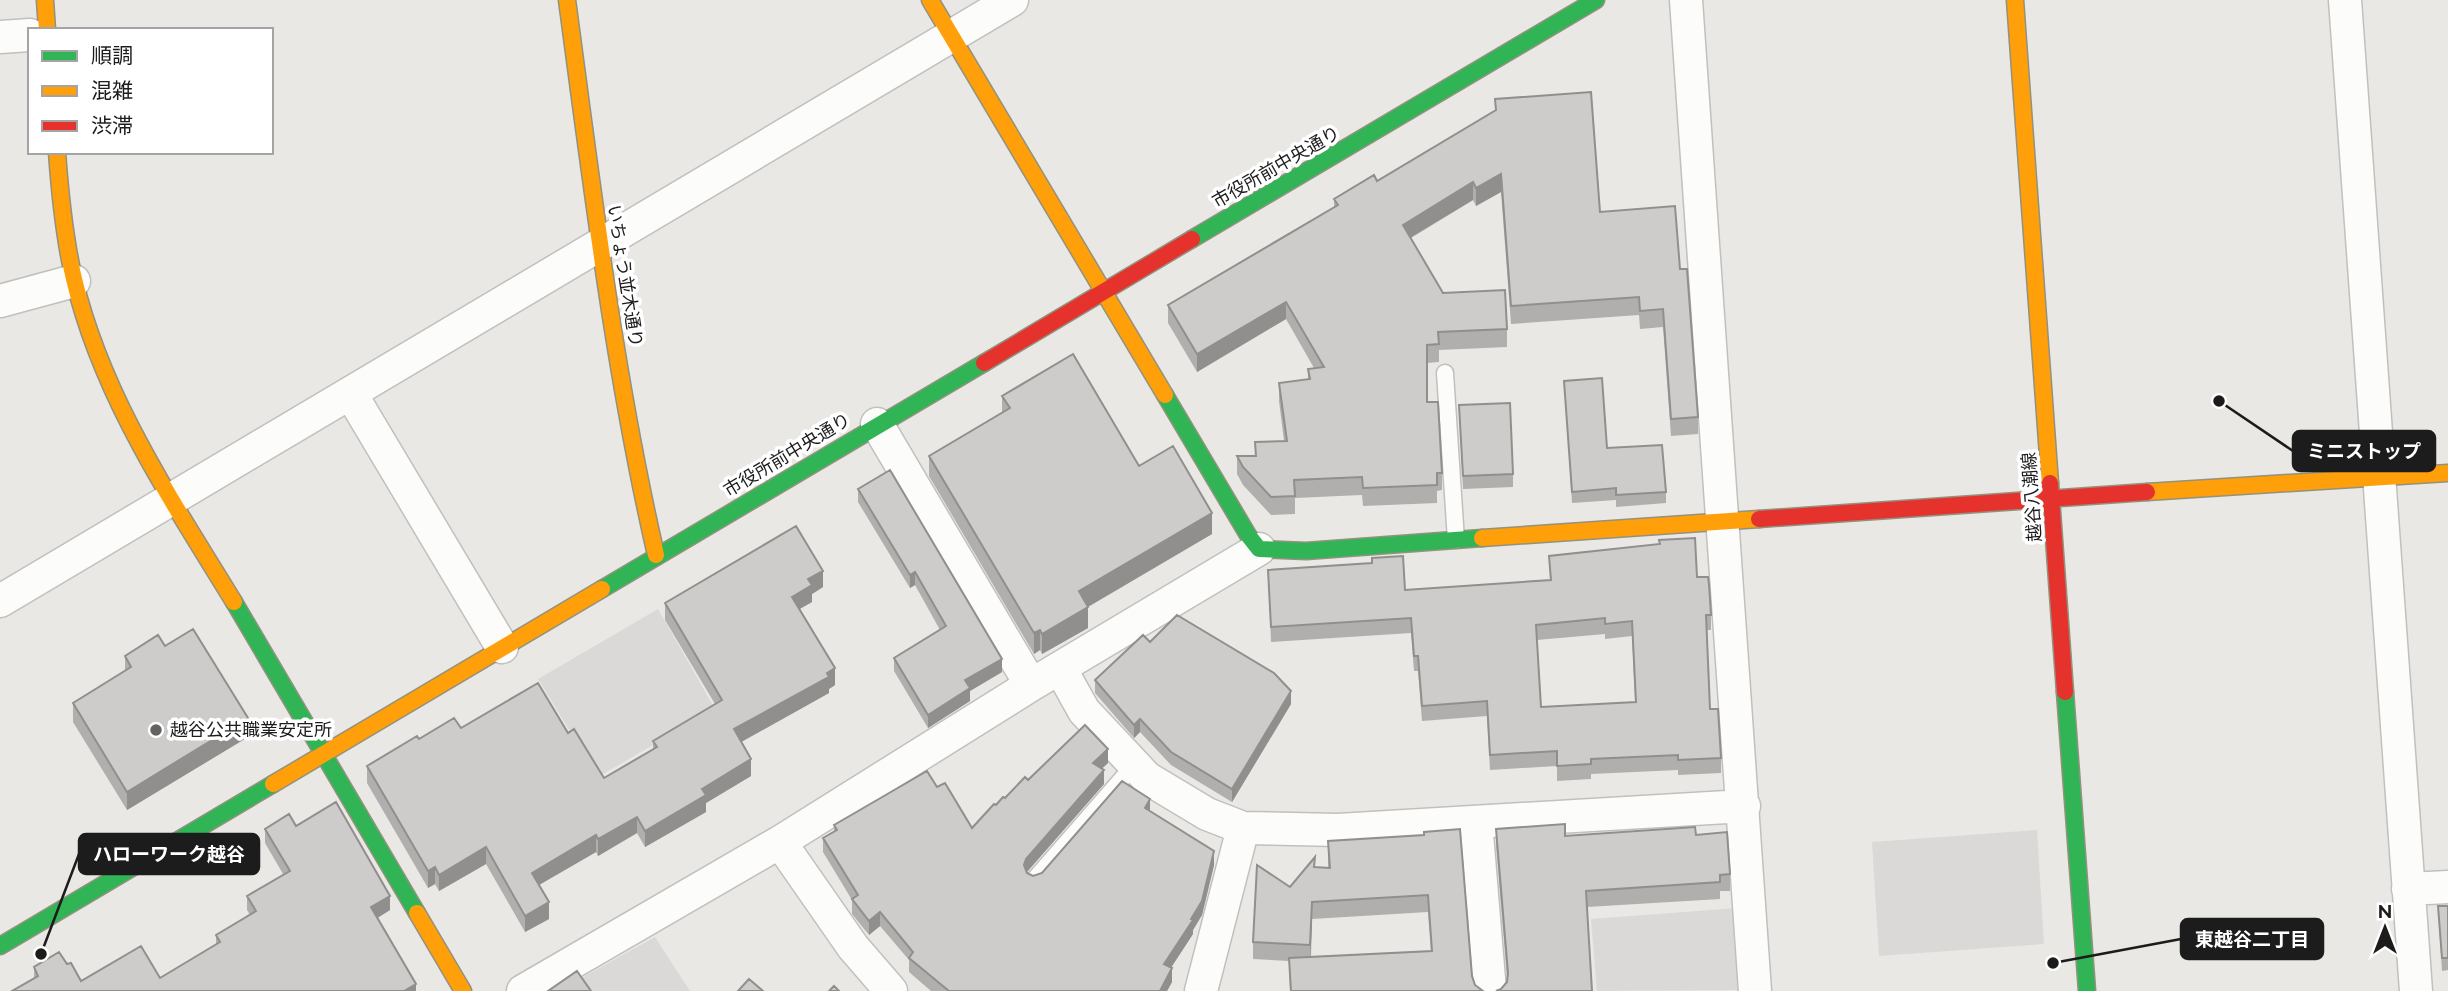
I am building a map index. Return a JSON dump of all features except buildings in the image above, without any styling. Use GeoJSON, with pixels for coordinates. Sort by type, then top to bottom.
{"type":"FeatureCollection","features":[{"type":"Feature","properties":{"kind":"street"},"geometry":{"type":"LineString","coordinates":[[45,0],[47,28]]}},
{"type":"Feature","properties":{"kind":"street","name":"いちょう並木通り"},"geometry":{"type":"LineString","coordinates":[[567,0],[600,245],[638,481],[656,555]]}},
{"type":"Feature","properties":{"kind":"street"},"geometry":{"type":"LineString","coordinates":[[930,0],[1248,535],[1259,549]]}},
{"type":"Feature","properties":{"kind":"street"},"geometry":{"type":"LineString","coordinates":[[0,601],[1012,0]]}},
{"type":"Feature","properties":{"kind":"street","name":"市役所前中央通り"},"geometry":{"type":"LineString","coordinates":[[0,946],[1596,0]]}},
{"type":"Feature","properties":{"kind":"street"},"geometry":{"type":"LineString","coordinates":[[1686,0],[1755,991]]}},
{"type":"Feature","properties":{"kind":"street","name":"越谷八潮線"},"geometry":{"type":"LineString","coordinates":[[2015,0],[2087,991]]}},
{"type":"Feature","properties":{"kind":"street"},"geometry":{"type":"LineString","coordinates":[[2345,0],[2416,991]]}},
{"type":"Feature","properties":{"kind":"street"},"geometry":{"type":"LineString","coordinates":[[0,37],[28,35]]}},
{"type":"Feature","properties":{"kind":"street"},"geometry":{"type":"LineString","coordinates":[[57,154],[75,281],[101,362],[121,408],[141,449],[463,991]]}},
{"type":"Feature","properties":{"kind":"street"},"geometry":{"type":"LineString","coordinates":[[0,300],[75,281]]}},
{"type":"Feature","properties":{"kind":"street"},"geometry":{"type":"LineString","coordinates":[[351,394],[502,647]]}},
{"type":"Feature","properties":{"kind":"street"},"geometry":{"type":"LineString","coordinates":[[877,424],[1031,685]]}},
{"type":"Feature","properties":{"kind":"street"},"geometry":{"type":"LineString","coordinates":[[523,991],[780,842],[1031,685],[1259,549],[1306,551],[2448,473]]}},
{"type":"Feature","properties":{"kind":"street"},"geometry":{"type":"LineString","coordinates":[[1060,668],[1084,711],[1147,778],[1207,814],[1243,828],[1338,830],[1744,806]]}},
{"type":"Feature","properties":{"kind":"street"},"geometry":{"type":"LineString","coordinates":[[1476,822],[1490,991]]}},
{"type":"Feature","properties":{"kind":"street"},"geometry":{"type":"LineString","coordinates":[[1201,991],[1243,828]]}},
{"type":"Feature","properties":{"kind":"street"},"geometry":{"type":"LineString","coordinates":[[780,842],[853,947],[891,991]]}},
{"type":"Feature","properties":{"kind":"street"},"geometry":{"type":"LineString","coordinates":[[2409,889],[2448,887]]}},
{"type":"Feature","properties":{"kind":"lane"},"geometry":{"type":"LineString","coordinates":[[1446,373],[1456,540]]}},
{"type":"Feature","properties":{"kind":"lane"},"geometry":{"type":"LineString","coordinates":[[1034,880],[1135,764]]}},
{"type":"Feature","properties":{"kind":"shaded area"},"geometry":{"type":"Polygon","coordinates":[[[658,609],[715,709],[598,777],[538,679],[658,609]]]}},
{"type":"Feature","properties":{"kind":"shaded area"},"geometry":{"type":"Polygon","coordinates":[[[2037,830],[2044,944],[1879,956],[1872,842],[2037,830]]]}},
{"type":"Feature","properties":{"kind":"shaded area"},"geometry":{"type":"Polygon","coordinates":[[[1737,908],[1743,990],[1597,991],[1591,919],[1737,908]]]}},
{"type":"Feature","properties":{"kind":"shaded area"},"geometry":{"type":"Polygon","coordinates":[[[655,937],[690,991],[583,991],[576,981],[655,937]]]}},
{"type":"Feature","properties":{"kind":"traffic: fast"},"geometry":{"type":"LineString","coordinates":[[1192,239],[1596,0]]}},
{"type":"Feature","properties":{"kind":"traffic: fast"},"geometry":{"type":"LineString","coordinates":[[602,589],[984,363]]}},
{"type":"Feature","properties":{"kind":"traffic: fast"},"geometry":{"type":"LineString","coordinates":[[1165,395],[1259,549],[1306,551],[1482,538]]}},
{"type":"Feature","properties":{"kind":"traffic: fast"},"geometry":{"type":"LineString","coordinates":[[234,602],[417,913]]}},
{"type":"Feature","properties":{"kind":"traffic: fast"},"geometry":{"type":"LineString","coordinates":[[2065,692],[2087,991]]}},
{"type":"Feature","properties":{"kind":"traffic: fast"},"geometry":{"type":"LineString","coordinates":[[0,946],[273,784]]}},
{"type":"Feature","properties":{"kind":"traffic: slow"},"geometry":{"type":"LineString","coordinates":[[45,0],[47,28]]}},
{"type":"Feature","properties":{"kind":"traffic: slow"},"geometry":{"type":"LineString","coordinates":[[567,0],[616,348],[656,555]]}},
{"type":"Feature","properties":{"kind":"traffic: slow"},"geometry":{"type":"LineString","coordinates":[[930,0],[1165,395]]}},
{"type":"Feature","properties":{"kind":"traffic: slow"},"geometry":{"type":"LineString","coordinates":[[2015,0],[2050,483]]}},
{"type":"Feature","properties":{"kind":"traffic: slow"},"geometry":{"type":"LineString","coordinates":[[57,154],[63,216],[74,279],[86,323],[102,365],[120,406],[163,486],[234,602]]}},
{"type":"Feature","properties":{"kind":"traffic: slow"},"geometry":{"type":"LineString","coordinates":[[2147,492],[2448,473]]}},
{"type":"Feature","properties":{"kind":"traffic: slow"},"geometry":{"type":"LineString","coordinates":[[1482,538],[1759,519]]}},
{"type":"Feature","properties":{"kind":"traffic: slow"},"geometry":{"type":"LineString","coordinates":[[273,784],[602,589]]}},
{"type":"Feature","properties":{"kind":"traffic: slow"},"geometry":{"type":"LineString","coordinates":[[417,913],[463,991]]}},
{"type":"Feature","properties":{"kind":"traffic: jam"},"geometry":{"type":"LineString","coordinates":[[984,363],[1192,239]]}},
{"type":"Feature","properties":{"kind":"traffic: jam"},"geometry":{"type":"LineString","coordinates":[[2050,483],[2065,692]]}},
{"type":"Feature","properties":{"kind":"traffic: jam"},"geometry":{"type":"LineString","coordinates":[[1759,519],[2147,492]]}},
{"type":"Feature","properties":{"kind":"place","name":"ミニストップ"},"geometry":{"type":"Point","coordinates":[2219,401]}},
{"type":"Feature","properties":{"kind":"place","name":"越谷公共職業安定所"},"geometry":{"type":"Point","coordinates":[156,730]}},
{"type":"Feature","properties":{"kind":"place","name":"ハローワーク越谷"},"geometry":{"type":"Point","coordinates":[41,954]}},
{"type":"Feature","properties":{"kind":"place","name":"東越谷二丁目"},"geometry":{"type":"Point","coordinates":[2053,963]}}]}
